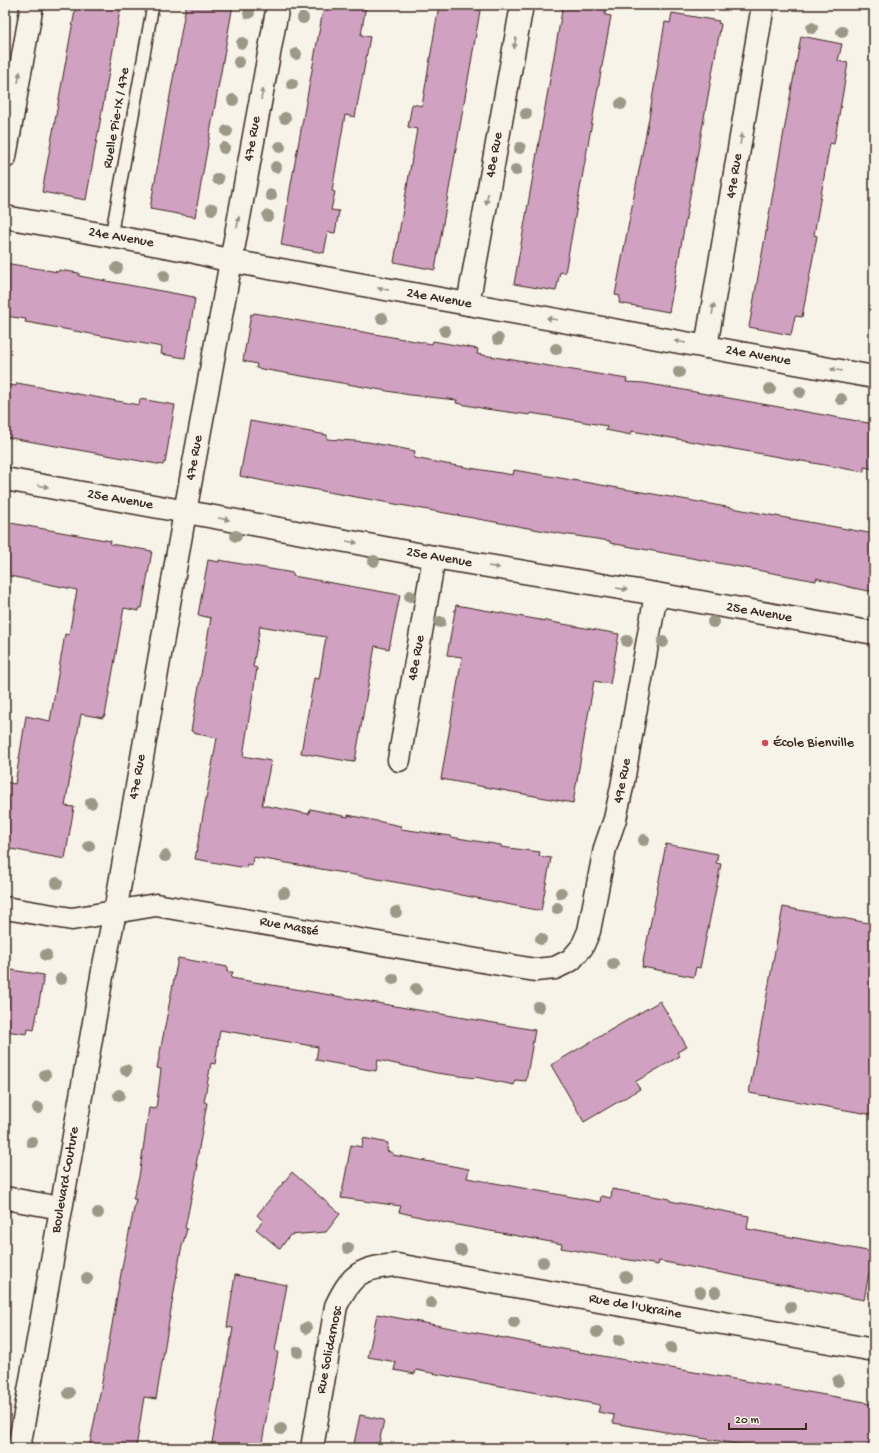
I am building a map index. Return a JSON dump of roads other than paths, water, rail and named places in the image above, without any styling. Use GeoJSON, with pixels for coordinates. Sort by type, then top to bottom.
{"type":"FeatureCollection","features":[{"type":"Feature","properties":{"kind":"street"},"geometry":{"type":"LineString","coordinates":[[5,157],[32,5]]}},
{"type":"Feature","properties":{"kind":"street","name":"47e Rue"},"geometry":{"type":"LineString","coordinates":[[115,912],[185,512],[278,5]]}},
{"type":"Feature","properties":{"kind":"street","name":"48e Rue"},"geometry":{"type":"LineString","coordinates":[[468,304],[522,5]]}},
{"type":"Feature","properties":{"kind":"street","name":"49e Rue"},"geometry":{"type":"LineString","coordinates":[[706,347],[763,5]]}},
{"type":"Feature","properties":{"kind":"street","name":"24e Avenue"},"geometry":{"type":"LineString","coordinates":[[5,217],[191,251],[231,261],[874,377]]}},
{"type":"Feature","properties":{"kind":"street","name":"25e Avenue"},"geometry":{"type":"LineString","coordinates":[[5,480],[434,557],[656,594],[874,633]]}},
{"type":"Feature","properties":{"kind":"street","name":"48e Rue"},"geometry":{"type":"LineString","coordinates":[[399,760],[434,557]]}},
{"type":"Feature","properties":{"kind":"street","name":"49e Rue"},"geometry":{"type":"LineString","coordinates":[[571,960],[582,947],[589,931],[605,848],[615,819],[622,787],[656,594]]}},
{"type":"Feature","properties":{"kind":"street","name":"Rue Massé"},"geometry":{"type":"LineString","coordinates":[[5,908],[72,919],[156,905],[535,970],[555,968],[571,960]]}},
{"type":"Feature","properties":{"kind":"street","name":"Boulevard Couture"},"geometry":{"type":"LineString","coordinates":[[19,1448],[104,965],[115,912]]}},
{"type":"Feature","properties":{"kind":"street"},"geometry":{"type":"LineString","coordinates":[[5,1198],[61,1208]]}},
{"type":"Feature","properties":{"kind":"street","name":"Rue de l'Ukraine"},"geometry":{"type":"LineString","coordinates":[[397,1265],[874,1350]]}},
{"type":"Feature","properties":{"kind":"street","name":"Rue Solidarnosc"},"geometry":{"type":"LineString","coordinates":[[312,1448],[336,1306],[345,1288],[358,1274],[376,1267],[397,1265]]}},
{"type":"Feature","properties":{"kind":"lane","name":"Ruelle Pie-IX / 47e"},"geometry":{"type":"LineString","coordinates":[[111,236],[153,5]]}},
{"type":"Feature","properties":{"kind":"place","name":"École Bienville"},"geometry":{"type":"Point","coordinates":[765,743]}}]}
